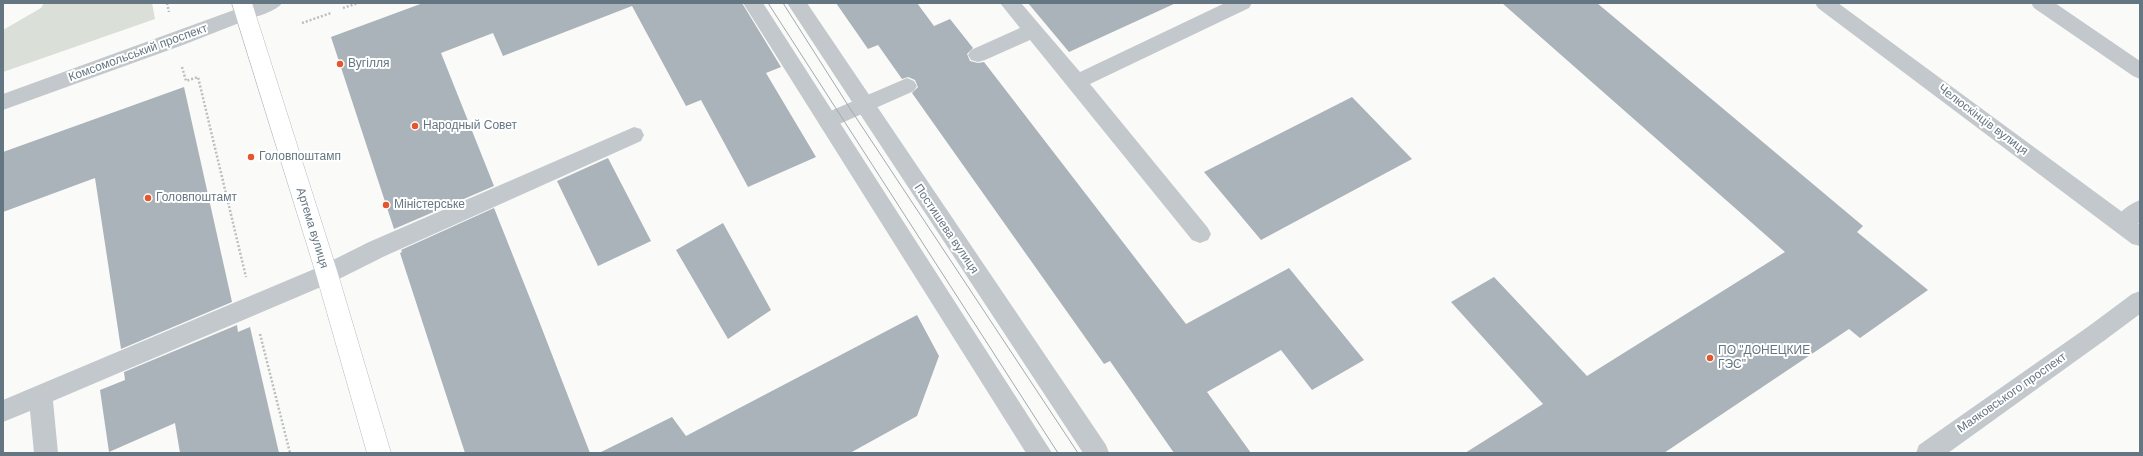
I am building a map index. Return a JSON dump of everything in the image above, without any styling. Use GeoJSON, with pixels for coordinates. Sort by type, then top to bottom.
{"type":"FeatureCollection","features":[{"type":"Feature","properties":{"kind":"main road","name":"Артема вулиця"},"geometry":{"type":"LineString","coordinates":[[243,8],[327,274],[379,453]]}},
{"type":"Feature","properties":{"kind":"street","name":"Комсомольський проспект"},"geometry":{"type":"LineString","coordinates":[[3,102],[176,40],[243,8],[272,3]]}},
{"type":"Feature","properties":{"kind":"street"},"geometry":{"type":"LineString","coordinates":[[753,3],[1040,453]]}},
{"type":"Feature","properties":{"kind":"street","name":"Постишева вулиця"},"geometry":{"type":"LineString","coordinates":[[797,3],[863,105],[1097,453]]}},
{"type":"Feature","properties":{"kind":"street"},"geometry":{"type":"LineString","coordinates":[[1010,3],[1077,82],[1200,234]]}},
{"type":"Feature","properties":{"kind":"street"},"geometry":{"type":"LineString","coordinates":[[1077,82],[1242,3]]}},
{"type":"Feature","properties":{"kind":"street","name":"Челюскінців вулиця"},"geometry":{"type":"LineString","coordinates":[[1825,3],[2132,230]]}},
{"type":"Feature","properties":{"kind":"street"},"geometry":{"type":"LineString","coordinates":[[2041,3],[2140,71]]}},
{"type":"Feature","properties":{"kind":"street"},"geometry":{"type":"LineString","coordinates":[[978,55],[1033,31]]}},
{"type":"Feature","properties":{"kind":"street"},"geometry":{"type":"LineString","coordinates":[[828,121],[906,86]]}},
{"type":"Feature","properties":{"kind":"street"},"geometry":{"type":"LineString","coordinates":[[3,411],[327,274],[377,248],[634,135]]}},
{"type":"Feature","properties":{"kind":"street"},"geometry":{"type":"LineString","coordinates":[[2132,230],[2140,210]]}},
{"type":"Feature","properties":{"kind":"street","name":"Маяковського проспект"},"geometry":{"type":"LineString","coordinates":[[1928,453],[2140,301]]}},
{"type":"Feature","properties":{"kind":"street"},"geometry":{"type":"LineString","coordinates":[[40,395],[46,453]]}},
{"type":"Feature","properties":{"kind":"path"},"geometry":{"type":"LineString","coordinates":[[343,8],[358,3]]}},
{"type":"Feature","properties":{"kind":"path"},"geometry":{"type":"LineString","coordinates":[[302,23],[331,13]]}},
{"type":"Feature","properties":{"kind":"path"},"geometry":{"type":"LineString","coordinates":[[181,60],[186,81],[198,77],[290,453]]}},
{"type":"Feature","properties":{"kind":"shaded area"},"geometry":{"type":"Polygon","coordinates":[[[44,3],[152,3],[155,19],[3,72],[3,30],[41,8],[44,3]]]}},
{"type":"Feature","properties":{"kind":"building","name":"Народный Совет"},"geometry":{"type":"Polygon","coordinates":[[[423,3],[742,3],[781,67],[766,73],[816,157],[748,187],[701,100],[686,106],[632,6],[503,56],[493,33],[441,53],[494,186],[394,229],[331,37],[423,3]]]}},
{"type":"Feature","properties":{"kind":"building"},"geometry":{"type":"Polygon","coordinates":[[[836,3],[917,3],[934,26],[950,19],[973,48],[967,54],[970,61],[978,63],[984,62],[1186,324],[1289,268],[1364,360],[1312,390],[1281,350],[1207,392],[1251,453],[1174,453],[1110,361],[1104,364],[912,93],[918,87],[915,80],[908,77],[902,79],[878,45],[868,49],[836,3]]]}},
{"type":"Feature","properties":{"kind":"building"},"geometry":{"type":"Polygon","coordinates":[[[1028,3],[1176,3],[1069,52],[1028,3]]]}},
{"type":"Feature","properties":{"kind":"building"},"geometry":{"type":"Polygon","coordinates":[[[1502,3],[1597,3],[1863,226],[1857,232],[1928,290],[1860,338],[1849,329],[1664,453],[1465,453],[1543,404],[1451,302],[1494,277],[1587,376],[1785,252],[1502,3]]]}},
{"type":"Feature","properties":{"kind":"building"},"geometry":{"type":"Polygon","coordinates":[[[184,87],[232,302],[121,349],[95,178],[3,212],[3,152],[184,87]]]}},
{"type":"Feature","properties":{"kind":"building"},"geometry":{"type":"Polygon","coordinates":[[[1352,97],[1412,159],[1261,240],[1204,172],[1352,97]]]}},
{"type":"Feature","properties":{"kind":"building"},"geometry":{"type":"Polygon","coordinates":[[[608,158],[651,241],[598,266],[557,181],[608,158]]]}},
{"type":"Feature","properties":{"kind":"building"},"geometry":{"type":"Polygon","coordinates":[[[494,208],[590,453],[465,453],[400,253],[402,252],[401,250],[494,208]]]}},
{"type":"Feature","properties":{"kind":"building"},"geometry":{"type":"Polygon","coordinates":[[[723,223],[771,310],[728,339],[676,250],[723,223]]]}},
{"type":"Feature","properties":{"kind":"building"},"geometry":{"type":"Polygon","coordinates":[[[917,315],[939,356],[917,416],[850,453],[599,453],[672,417],[686,436],[917,315]]]}},
{"type":"Feature","properties":{"kind":"building"},"geometry":{"type":"Polygon","coordinates":[[[237,325],[238,332],[250,327],[279,453],[180,453],[175,423],[109,452],[100,390],[125,380],[124,372],[237,325]]]}},
{"type":"Feature","properties":{"kind":"tram line"},"geometry":{"type":"LineString","coordinates":[[768,3],[1058,453]]}},
{"type":"Feature","properties":{"kind":"tram line"},"geometry":{"type":"LineString","coordinates":[[783,3],[851,110],[1078,453]]}},
{"type":"Feature","properties":{"kind":"place","name":"Вугілля"},"geometry":{"type":"Point","coordinates":[340,64]}},
{"type":"Feature","properties":{"kind":"place","name":"Народный Совет"},"geometry":{"type":"Point","coordinates":[415,126]}},
{"type":"Feature","properties":{"kind":"place","name":"Головпоштамп"},"geometry":{"type":"Point","coordinates":[251,157]}},
{"type":"Feature","properties":{"kind":"place","name":"Головпоштамт"},"geometry":{"type":"Point","coordinates":[148,198]}},
{"type":"Feature","properties":{"kind":"place","name":"Міністерське"},"geometry":{"type":"Point","coordinates":[386,205]}},
{"type":"Feature","properties":{"kind":"place","name":"ПО \"ДОНЕЦКИЕ ГЭС\""},"geometry":{"type":"Point","coordinates":[1710,358]}}]}
